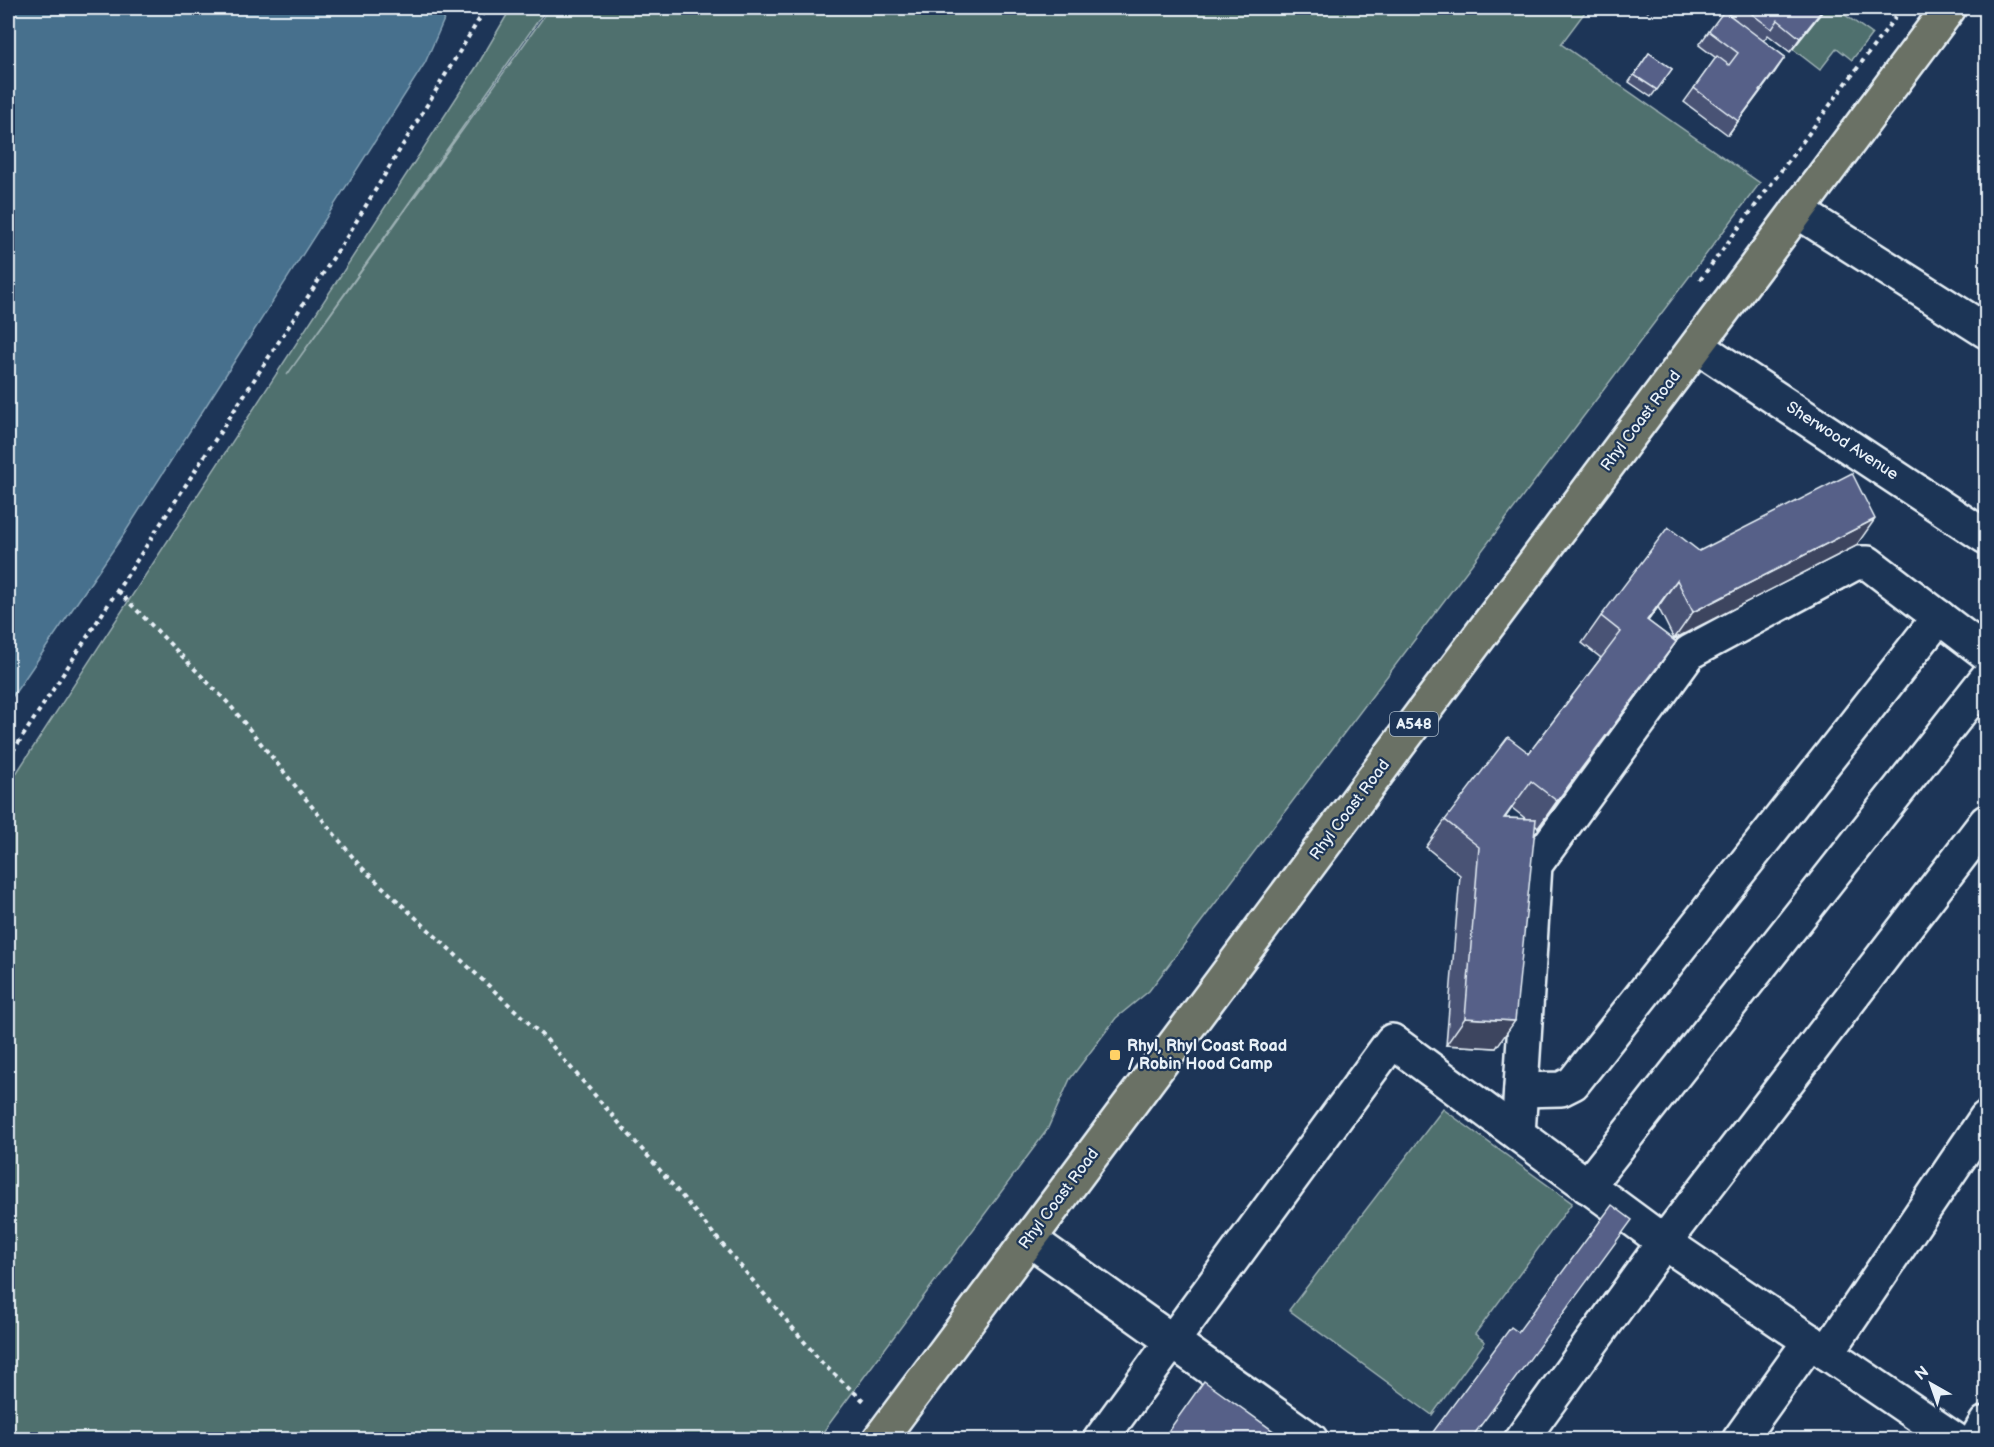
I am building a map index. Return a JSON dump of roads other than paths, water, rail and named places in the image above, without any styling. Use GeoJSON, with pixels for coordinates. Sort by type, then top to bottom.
{"type":"FeatureCollection","features":[{"type":"Feature","properties":{"kind":"main road","name":"Rhyl Coast Road"},"geometry":{"type":"LineString","coordinates":[[885,1432],[1949,8]]}},
{"type":"Feature","properties":{"kind":"street"},"geometry":{"type":"LineString","coordinates":[[1797,211],[1986,331]]}},
{"type":"Feature","properties":{"kind":"street","name":"Sherwood Avenue"},"geometry":{"type":"LineString","coordinates":[[1697,346],[1986,537]]}},
{"type":"Feature","properties":{"kind":"street"},"geometry":{"type":"LineString","coordinates":[[1518,1134],[1535,865],[1690,652],[1855,563],[1868,563],[1986,653]]}},
{"type":"Feature","properties":{"kind":"street"},"geometry":{"type":"LineString","coordinates":[[1521,1090],[1561,1089],[1573,1083],[1939,617]]}},
{"type":"Feature","properties":{"kind":"street"},"geometry":{"type":"LineString","coordinates":[[1587,1186],[1986,679]]}},
{"type":"Feature","properties":{"kind":"street"},"geometry":{"type":"LineString","coordinates":[[1521,1440],[1664,1242],[1986,822]]}},
{"type":"Feature","properties":{"kind":"street"},"geometry":{"type":"LineString","coordinates":[[1100,1440],[1392,1041],[1664,1242],[1958,1439],[1986,1423]]}},
{"type":"Feature","properties":{"kind":"street"},"geometry":{"type":"LineString","coordinates":[[1739,1440],[1818,1347],[1986,1118]]}},
{"type":"Feature","properties":{"kind":"street"},"geometry":{"type":"LineString","coordinates":[[1029,1239],[1311,1440]]}},
{"type":"Feature","properties":{"kind":"water"},"geometry":{"type":"Polygon","coordinates":[[[8,8],[449,8],[425,63],[124,534],[8,703],[8,8]]]}},
{"type":"Feature","properties":{"kind":"place","name":"Rhyl, Rhyl Coast Road / Robin Hood Camp"},"geometry":{"type":"Point","coordinates":[1115,1055]}}]}
